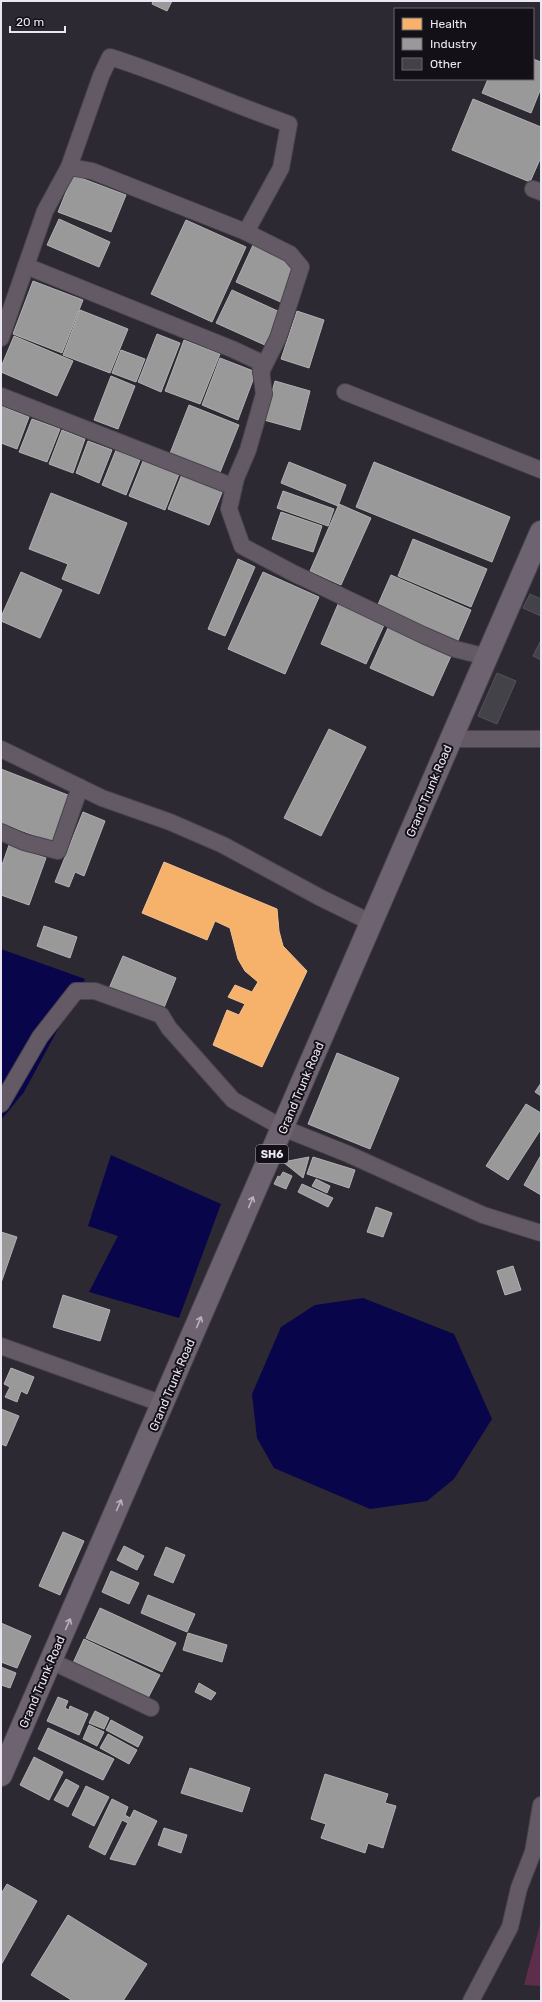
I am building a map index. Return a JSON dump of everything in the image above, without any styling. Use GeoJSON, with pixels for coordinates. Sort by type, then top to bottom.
{"type":"FeatureCollection","features":[{"type":"Feature","properties":{"kind":"main road","name":"Grand Trunk Road"},"geometry":{"type":"LineString","coordinates":[[1,1775],[52,1661],[541,532]]}},
{"type":"Feature","properties":{"kind":"street"},"geometry":{"type":"LineString","coordinates":[[1,338],[45,211],[69,167],[101,76],[110,57],[150,69],[218,98],[289,124],[281,168],[246,232]]}},
{"type":"Feature","properties":{"kind":"street"},"geometry":{"type":"LineString","coordinates":[[69,167],[92,171],[246,232],[290,254],[301,267],[278,338],[261,372]]}},
{"type":"Feature","properties":{"kind":"street"},"geometry":{"type":"LineString","coordinates":[[26,266],[232,349],[260,362],[264,394],[248,450],[234,487],[229,509],[242,546],[293,573],[422,635],[455,649],[487,658]]}},
{"type":"Feature","properties":{"kind":"street"},"geometry":{"type":"LineString","coordinates":[[344,392],[541,470]]}},
{"type":"Feature","properties":{"kind":"street"},"geometry":{"type":"LineString","coordinates":[[1,396],[234,487]]}},
{"type":"Feature","properties":{"kind":"street"},"geometry":{"type":"LineString","coordinates":[[452,739],[541,739]]}},
{"type":"Feature","properties":{"kind":"street"},"geometry":{"type":"LineString","coordinates":[[1,749],[102,798],[170,822],[223,845],[321,898],[372,923]]}},
{"type":"Feature","properties":{"kind":"street"},"geometry":{"type":"LineString","coordinates":[[1,832],[24,842],[58,851],[80,787]]}},
{"type":"Feature","properties":{"kind":"street"},"geometry":{"type":"LineString","coordinates":[[1,1104],[40,1037],[76,991],[94,991],[161,1015],[174,1033],[233,1100],[283,1128],[348,1154],[483,1215],[541,1233]]}},
{"type":"Feature","properties":{"kind":"street"},"geometry":{"type":"LineString","coordinates":[[1,1346],[163,1404]]}},
{"type":"Feature","properties":{"kind":"street"},"geometry":{"type":"LineString","coordinates":[[52,1661],[151,1708]]}},
{"type":"Feature","properties":{"kind":"street"},"geometry":{"type":"LineString","coordinates":[[471,2001],[510,1927],[519,1888],[533,1852],[541,1806]]}},
{"type":"Feature","properties":{"kind":"shaded area"},"geometry":{"type":"Polygon","coordinates":[[[1,949],[85,979],[24,1092],[1,1120],[1,949]]]}},
{"type":"Feature","properties":{"kind":"shaded area"},"geometry":{"type":"Polygon","coordinates":[[[111,1155],[221,1204],[179,1318],[89,1292],[118,1236],[88,1226],[111,1155]]]}},
{"type":"Feature","properties":{"kind":"shaded area"},"geometry":{"type":"Polygon","coordinates":[[[363,1298],[454,1334],[492,1419],[454,1479],[427,1501],[370,1509],[274,1468],[257,1438],[252,1394],[281,1327],[315,1305],[363,1298]]]}},
{"type":"Feature","properties":{"kind":"shaded area"},"geometry":{"type":"Polygon","coordinates":[[[541,1921],[541,1986],[524,1985],[541,1921]]]}},
{"type":"Feature","properties":{"kind":"building: Health"},"geometry":{"type":"Polygon","coordinates":[[[164,862],[277,909],[279,931],[283,946],[307,971],[262,1067],[213,1045],[227,1010],[239,1015],[245,1004],[228,997],[235,985],[252,992],[258,982],[245,971],[238,959],[230,928],[215,921],[207,940],[142,913],[164,862]]]}},
{"type":"Feature","properties":{"kind":"building: Industry"},"geometry":{"type":"Polygon","coordinates":[[[153,1],[172,1],[167,11],[152,4],[153,1]]]}},
{"type":"Feature","properties":{"kind":"building: Industry"},"geometry":{"type":"Polygon","coordinates":[[[534,59],[541,62],[541,88],[531,113],[482,93],[488,80],[534,80],[534,59]]]}},
{"type":"Feature","properties":{"kind":"building: Industry"},"geometry":{"type":"Polygon","coordinates":[[[473,99],[541,127],[541,157],[530,182],[452,150],[473,99]]]}},
{"type":"Feature","properties":{"kind":"building: Industry"},"geometry":{"type":"Polygon","coordinates":[[[73,175],[126,195],[111,232],[58,212],[73,175]]]}},
{"type":"Feature","properties":{"kind":"building: Industry"},"geometry":{"type":"Polygon","coordinates":[[[59,219],[110,242],[99,267],[47,245],[59,219]]]}},
{"type":"Feature","properties":{"kind":"building: Industry"},"geometry":{"type":"Polygon","coordinates":[[[186,220],[246,247],[212,322],[151,294],[186,220]]]}},
{"type":"Feature","properties":{"kind":"building: Industry"},"geometry":{"type":"Polygon","coordinates":[[[253,245],[301,267],[285,304],[236,282],[253,245]]]}},
{"type":"Feature","properties":{"kind":"building: Industry"},"geometry":{"type":"Polygon","coordinates":[[[33,281],[83,300],[62,353],[13,334],[33,281]]]}},
{"type":"Feature","properties":{"kind":"building: Industry"},"geometry":{"type":"Polygon","coordinates":[[[232,290],[282,313],[267,346],[216,323],[232,290]]]}},
{"type":"Feature","properties":{"kind":"building: Industry"},"geometry":{"type":"Polygon","coordinates":[[[80,310],[128,329],[110,373],[63,355],[80,310]]]}},
{"type":"Feature","properties":{"kind":"building: Industry"},"geometry":{"type":"Polygon","coordinates":[[[297,311],[324,320],[309,368],[281,359],[297,311]]]}},
{"type":"Feature","properties":{"kind":"building: Industry"},"geometry":{"type":"Polygon","coordinates":[[[157,334],[180,343],[161,392],[138,382],[157,334]]]}},
{"type":"Feature","properties":{"kind":"building: Industry"},"geometry":{"type":"Polygon","coordinates":[[[14,336],[73,361],[57,396],[1,372],[1,367],[14,336]]]}},
{"type":"Feature","properties":{"kind":"building: Industry"},"geometry":{"type":"Polygon","coordinates":[[[184,340],[220,354],[200,404],[165,391],[184,340]]]}},
{"type":"Feature","properties":{"kind":"building: Industry"},"geometry":{"type":"Polygon","coordinates":[[[121,350],[145,359],[136,382],[112,373],[121,350]]]}},
{"type":"Feature","properties":{"kind":"building: Industry"},"geometry":{"type":"Polygon","coordinates":[[[220,358],[256,372],[238,420],[202,405],[220,358]]]}},
{"type":"Feature","properties":{"kind":"building: Industry"},"geometry":{"type":"Polygon","coordinates":[[[111,376],[135,386],[118,429],[94,420],[111,376]]]}},
{"type":"Feature","properties":{"kind":"building: Industry"},"geometry":{"type":"Polygon","coordinates":[[[275,381],[310,391],[300,430],[264,420],[275,381]]]}},
{"type":"Feature","properties":{"kind":"building: Industry"},"geometry":{"type":"Polygon","coordinates":[[[189,405],[239,425],[219,475],[169,456],[189,405]]]}},
{"type":"Feature","properties":{"kind":"building: Industry"},"geometry":{"type":"Polygon","coordinates":[[[1,406],[29,417],[17,449],[1,443],[1,406]]]}},
{"type":"Feature","properties":{"kind":"building: Industry"},"geometry":{"type":"Polygon","coordinates":[[[32,419],[60,429],[47,462],[19,452],[32,419]]]}},
{"type":"Feature","properties":{"kind":"building: Industry"},"geometry":{"type":"Polygon","coordinates":[[[62,430],[85,439],[73,473],[49,464],[62,430]]]}},
{"type":"Feature","properties":{"kind":"building: Industry"},"geometry":{"type":"Polygon","coordinates":[[[88,441],[112,450],[99,483],[76,473],[88,441]]]}},
{"type":"Feature","properties":{"kind":"building: Industry"},"geometry":{"type":"Polygon","coordinates":[[[116,450],[140,460],[126,495],[102,485],[116,450]]]}},
{"type":"Feature","properties":{"kind":"building: Industry"},"geometry":{"type":"Polygon","coordinates":[[[143,461],[179,474],[165,510],[129,496],[143,461]]]}},
{"type":"Feature","properties":{"kind":"building: Industry"},"geometry":{"type":"Polygon","coordinates":[[[289,462],[346,485],[338,506],[281,483],[289,462]]]}},
{"type":"Feature","properties":{"kind":"building: Industry"},"geometry":{"type":"Polygon","coordinates":[[[374,462],[510,517],[492,562],[356,507],[374,462]]]}},
{"type":"Feature","properties":{"kind":"building: Industry"},"geometry":{"type":"Polygon","coordinates":[[[182,474],[223,490],[209,525],[168,509],[182,474]]]}},
{"type":"Feature","properties":{"kind":"building: Industry"},"geometry":{"type":"Polygon","coordinates":[[[283,491],[334,509],[328,526],[277,508],[283,491]]]}},
{"type":"Feature","properties":{"kind":"building: Industry"},"geometry":{"type":"Polygon","coordinates":[[[51,493],[127,523],[99,594],[62,579],[68,564],[29,549],[51,493]]]}},
{"type":"Feature","properties":{"kind":"building: Industry"},"geometry":{"type":"Polygon","coordinates":[[[339,504],[371,518],[341,585],[310,571],[339,504]]]}},
{"type":"Feature","properties":{"kind":"building: Industry"},"geometry":{"type":"Polygon","coordinates":[[[281,512],[322,526],[313,552],[272,539],[281,512]]]}},
{"type":"Feature","properties":{"kind":"building: Industry"},"geometry":{"type":"Polygon","coordinates":[[[413,539],[487,569],[471,607],[398,576],[413,539]]]}},
{"type":"Feature","properties":{"kind":"building: Industry"},"geometry":{"type":"Polygon","coordinates":[[[238,559],[255,567],[225,636],[208,629],[238,559]]]}},
{"type":"Feature","properties":{"kind":"building: Industry"},"geometry":{"type":"Polygon","coordinates":[[[21,572],[62,590],[40,638],[1,621],[1,617],[21,572]]]}},
{"type":"Feature","properties":{"kind":"building: Industry"},"geometry":{"type":"Polygon","coordinates":[[[263,572],[319,597],[285,674],[228,649],[263,572]]]}},
{"type":"Feature","properties":{"kind":"building: Industry"},"geometry":{"type":"Polygon","coordinates":[[[391,575],[471,610],[456,645],[376,609],[391,575]]]}},
{"type":"Feature","properties":{"kind":"building: Industry"},"geometry":{"type":"Polygon","coordinates":[[[339,602],[385,623],[366,664],[321,644],[339,602]]]}},
{"type":"Feature","properties":{"kind":"building: Industry"},"geometry":{"type":"Polygon","coordinates":[[[388,628],[451,656],[433,696],[370,668],[388,628]]]}},
{"type":"Feature","properties":{"kind":"building: Industry"},"geometry":{"type":"Polygon","coordinates":[[[329,729],[366,747],[321,836],[284,818],[329,729]]]}},
{"type":"Feature","properties":{"kind":"building: Industry"},"geometry":{"type":"Polygon","coordinates":[[[1,769],[73,797],[55,843],[1,823],[1,769]]]}},
{"type":"Feature","properties":{"kind":"building: Industry"},"geometry":{"type":"Polygon","coordinates":[[[83,812],[105,821],[84,876],[75,872],[69,887],[55,882],[83,812]]]}},
{"type":"Feature","properties":{"kind":"building: Industry"},"geometry":{"type":"Polygon","coordinates":[[[9,845],[46,858],[29,905],[1,895],[1,868],[9,845]]]}},
{"type":"Feature","properties":{"kind":"building: Industry"},"geometry":{"type":"Polygon","coordinates":[[[44,926],[77,937],[70,958],[37,946],[44,926]]]}},
{"type":"Feature","properties":{"kind":"building: Industry"},"geometry":{"type":"Polygon","coordinates":[[[123,956],[176,978],[161,1015],[107,993],[123,956]]]}},
{"type":"Feature","properties":{"kind":"building: Industry"},"geometry":{"type":"Polygon","coordinates":[[[337,1053],[399,1078],[370,1149],[308,1124],[337,1053]]]}},
{"type":"Feature","properties":{"kind":"building: Industry"},"geometry":{"type":"Polygon","coordinates":[[[541,1083],[541,1096],[535,1092],[541,1083]]]}},
{"type":"Feature","properties":{"kind":"building: Industry"},"geometry":{"type":"Polygon","coordinates":[[[526,1104],[541,1113],[541,1129],[508,1180],[486,1166],[526,1104]]]}},
{"type":"Feature","properties":{"kind":"building: Industry"},"geometry":{"type":"Polygon","coordinates":[[[541,1155],[541,1195],[524,1185],[541,1155]]]}},
{"type":"Feature","properties":{"kind":"building: Industry"},"geometry":{"type":"Polygon","coordinates":[[[309,1157],[303,1178],[283,1162],[309,1157]]]}},
{"type":"Feature","properties":{"kind":"building: Industry"},"geometry":{"type":"Polygon","coordinates":[[[313,1157],[355,1170],[349,1188],[307,1174],[313,1157]]]}},
{"type":"Feature","properties":{"kind":"building: Industry"},"geometry":{"type":"Polygon","coordinates":[[[283,1172],[292,1176],[286,1189],[274,1184],[278,1176],[280,1177],[283,1172]]]}},
{"type":"Feature","properties":{"kind":"building: Industry"},"geometry":{"type":"Polygon","coordinates":[[[316,1179],[330,1186],[327,1193],[312,1186],[316,1179]]]}},
{"type":"Feature","properties":{"kind":"building: Industry"},"geometry":{"type":"Polygon","coordinates":[[[302,1184],[333,1198],[328,1207],[298,1192],[302,1184]]]}},
{"type":"Feature","properties":{"kind":"building: Industry"},"geometry":{"type":"Polygon","coordinates":[[[376,1207],[392,1213],[383,1237],[367,1232],[376,1207]]]}},
{"type":"Feature","properties":{"kind":"building: Industry"},"geometry":{"type":"Polygon","coordinates":[[[1,1232],[17,1237],[1,1283],[1,1232]]]}},
{"type":"Feature","properties":{"kind":"building: Industry"},"geometry":{"type":"Polygon","coordinates":[[[513,1266],[521,1290],[505,1295],[497,1271],[513,1266]]]}},
{"type":"Feature","properties":{"kind":"building: Industry"},"geometry":{"type":"Polygon","coordinates":[[[63,1295],[110,1310],[100,1341],[53,1327],[63,1295]]]}},
{"type":"Feature","properties":{"kind":"building: Industry"},"geometry":{"type":"Polygon","coordinates":[[[11,1368],[34,1377],[27,1394],[21,1391],[17,1402],[5,1397],[10,1387],[4,1384],[11,1368]]]}},
{"type":"Feature","properties":{"kind":"building: Industry"},"geometry":{"type":"Polygon","coordinates":[[[1,1409],[19,1416],[6,1446],[1,1444],[1,1409]]]}},
{"type":"Feature","properties":{"kind":"building: Industry"},"geometry":{"type":"Polygon","coordinates":[[[63,1532],[84,1541],[60,1595],[39,1586],[63,1532]]]}},
{"type":"Feature","properties":{"kind":"building: Industry"},"geometry":{"type":"Polygon","coordinates":[[[124,1546],[144,1556],[137,1570],[117,1560],[124,1546]]]}},
{"type":"Feature","properties":{"kind":"building: Industry"},"geometry":{"type":"Polygon","coordinates":[[[166,1547],[185,1555],[173,1583],[154,1575],[166,1547]]]}},
{"type":"Feature","properties":{"kind":"building: Industry"},"geometry":{"type":"Polygon","coordinates":[[[111,1571],[139,1583],[129,1604],[102,1592],[111,1571]]]}},
{"type":"Feature","properties":{"kind":"building: Industry"},"geometry":{"type":"Polygon","coordinates":[[[148,1595],[195,1614],[187,1632],[141,1613],[148,1595]]]}},
{"type":"Feature","properties":{"kind":"building: Industry"},"geometry":{"type":"Polygon","coordinates":[[[100,1608],[176,1643],[162,1672],[86,1638],[100,1608]]]}},
{"type":"Feature","properties":{"kind":"building: Industry"},"geometry":{"type":"Polygon","coordinates":[[[1,1623],[31,1636],[17,1668],[1,1662],[1,1623]]]}},
{"type":"Feature","properties":{"kind":"building: Industry"},"geometry":{"type":"Polygon","coordinates":[[[188,1633],[227,1645],[222,1662],[183,1650],[188,1633]]]}},
{"type":"Feature","properties":{"kind":"building: Industry"},"geometry":{"type":"Polygon","coordinates":[[[84,1639],[160,1675],[148,1698],[73,1663],[84,1639]]]}},
{"type":"Feature","properties":{"kind":"building: Industry"},"geometry":{"type":"Polygon","coordinates":[[[1,1667],[16,1673],[10,1688],[1,1685],[1,1667]]]}},
{"type":"Feature","properties":{"kind":"building: Industry"},"geometry":{"type":"Polygon","coordinates":[[[199,1683],[216,1693],[211,1700],[195,1692],[199,1683]]]}},
{"type":"Feature","properties":{"kind":"building: Industry"},"geometry":{"type":"Polygon","coordinates":[[[58,1697],[68,1701],[65,1708],[69,1710],[70,1706],[88,1714],[79,1735],[47,1721],[58,1697]]]}},
{"type":"Feature","properties":{"kind":"building: Industry"},"geometry":{"type":"Polygon","coordinates":[[[95,1711],[109,1718],[104,1729],[89,1723],[95,1711]]]}},
{"type":"Feature","properties":{"kind":"building: Industry"},"geometry":{"type":"Polygon","coordinates":[[[111,1720],[143,1737],[138,1747],[106,1730],[111,1720]]]}},
{"type":"Feature","properties":{"kind":"building: Industry"},"geometry":{"type":"Polygon","coordinates":[[[89,1725],[104,1732],[97,1746],[83,1739],[89,1725]]]}},
{"type":"Feature","properties":{"kind":"building: Industry"},"geometry":{"type":"Polygon","coordinates":[[[48,1728],[114,1759],[103,1780],[38,1749],[48,1728]]]}},
{"type":"Feature","properties":{"kind":"building: Industry"},"geometry":{"type":"Polygon","coordinates":[[[108,1734],[137,1750],[129,1764],[100,1748],[108,1734]]]}},
{"type":"Feature","properties":{"kind":"building: Industry"},"geometry":{"type":"Polygon","coordinates":[[[34,1757],[63,1772],[49,1800],[20,1785],[34,1757]]]}},
{"type":"Feature","properties":{"kind":"building: Industry"},"geometry":{"type":"Polygon","coordinates":[[[190,1768],[250,1788],[242,1812],[181,1793],[190,1768]]]}},
{"type":"Feature","properties":{"kind":"building: Industry"},"geometry":{"type":"Polygon","coordinates":[[[325,1774],[388,1794],[385,1803],[396,1806],[383,1848],[368,1843],[365,1853],[321,1838],[326,1824],[311,1819],[325,1774]]]}},
{"type":"Feature","properties":{"kind":"building: Industry"},"geometry":{"type":"Polygon","coordinates":[[[66,1779],[79,1786],[68,1807],[54,1800],[66,1779]]]}},
{"type":"Feature","properties":{"kind":"building: Industry"},"geometry":{"type":"Polygon","coordinates":[[[86,1786],[109,1797],[94,1826],[72,1815],[86,1786]]]}},
{"type":"Feature","properties":{"kind":"building: Industry"},"geometry":{"type":"Polygon","coordinates":[[[112,1799],[128,1807],[125,1815],[130,1818],[134,1810],[157,1821],[135,1865],[110,1859],[128,1823],[122,1820],[105,1855],[89,1847],[112,1799]]]}},
{"type":"Feature","properties":{"kind":"building: Industry"},"geometry":{"type":"Polygon","coordinates":[[[164,1828],[187,1835],[181,1853],[158,1845],[164,1828]]]}},
{"type":"Feature","properties":{"kind":"building: Industry"},"geometry":{"type":"Polygon","coordinates":[[[7,1884],[37,1901],[1,1965],[1,1894],[7,1884]]]}},
{"type":"Feature","properties":{"kind":"building: Industry"},"geometry":{"type":"Polygon","coordinates":[[[68,1915],[147,1964],[123,2001],[73,2001],[31,1975],[68,1915]]]}},
{"type":"Feature","properties":{"kind":"building: Other"},"geometry":{"type":"Polygon","coordinates":[[[530,594],[541,599],[541,616],[523,608],[530,594]]]}},
{"type":"Feature","properties":{"kind":"building: Other"},"geometry":{"type":"Polygon","coordinates":[[[541,640],[541,660],[533,656],[541,640]]]}},
{"type":"Feature","properties":{"kind":"building: Other"},"geometry":{"type":"Polygon","coordinates":[[[497,673],[516,681],[497,724],[478,716],[497,673]]]}}]}
